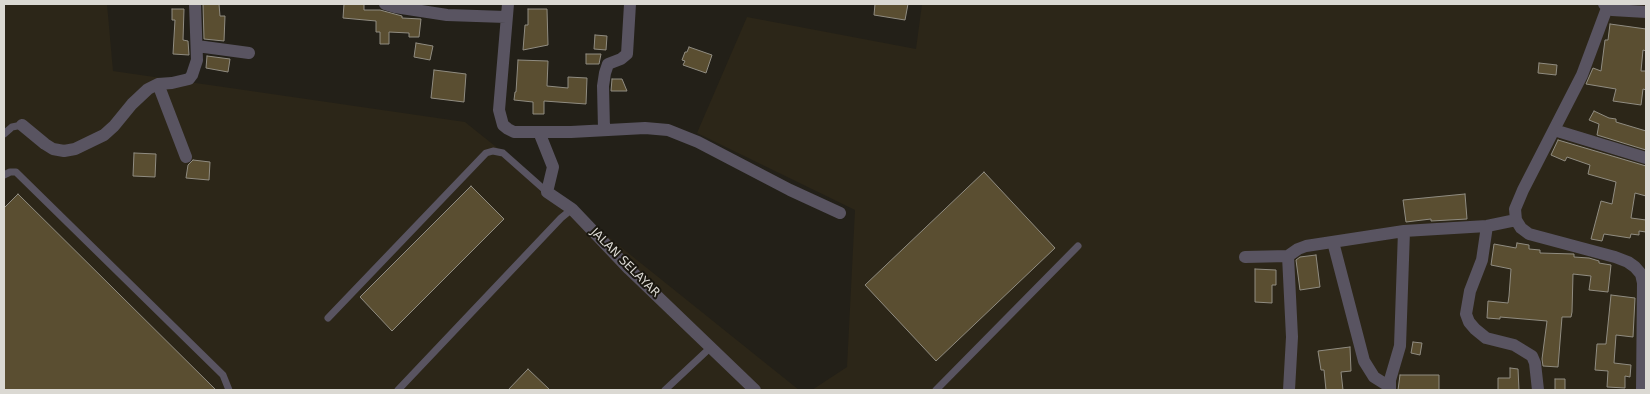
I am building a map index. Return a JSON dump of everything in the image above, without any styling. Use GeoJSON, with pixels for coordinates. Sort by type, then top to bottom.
{"type":"FeatureCollection","features":[{"type":"Feature","properties":{"kind":"street"},"geometry":{"type":"LineString","coordinates":[[22,125],[45,144],[53,148],[64,151],[75,149],[104,135],[148,89],[158,84],[180,82],[188,79],[195,68],[197,46],[195,4]]}},
{"type":"Feature","properties":{"kind":"street"},"geometry":{"type":"LineString","coordinates":[[385,4],[447,15],[507,10],[500,118],[503,125],[514,132],[645,128],[678,133],[790,190],[840,213]]}},
{"type":"Feature","properties":{"kind":"street"},"geometry":{"type":"LineString","coordinates":[[604,129],[603,86],[605,74],[608,64],[621,60],[627,54],[630,4]]}},
{"type":"Feature","properties":{"kind":"street"},"geometry":{"type":"LineString","coordinates":[[1642,390],[1644,283],[1641,274],[1628,262],[1615,257],[1529,234],[1521,228],[1516,220],[1515,209],[1582,75],[1605,6],[1612,10],[1646,12]]}},
{"type":"Feature","properties":{"kind":"street"},"geometry":{"type":"LineString","coordinates":[[197,46],[250,53]]}},
{"type":"Feature","properties":{"kind":"street"},"geometry":{"type":"LineString","coordinates":[[158,84],[186,157]]}},
{"type":"Feature","properties":{"kind":"street"},"geometry":{"type":"LineString","coordinates":[[1554,130],[1646,158]]}},
{"type":"Feature","properties":{"kind":"street"},"geometry":{"type":"LineString","coordinates":[[539,132],[553,167],[547,192]]}},
{"type":"Feature","properties":{"kind":"street","name":"JALAN SELAYAR"},"geometry":{"type":"LineString","coordinates":[[547,192],[572,209],[629,268],[755,390]]}},
{"type":"Feature","properties":{"kind":"street"},"geometry":{"type":"LineString","coordinates":[[1244,257],[1288,256],[1306,246],[1404,231],[1487,226],[1516,220]]}},
{"type":"Feature","properties":{"kind":"street"},"geometry":{"type":"LineString","coordinates":[[1487,226],[1482,260],[1470,291],[1466,314],[1469,322],[1486,338],[1514,345],[1532,356],[1535,363],[1538,390]]}},
{"type":"Feature","properties":{"kind":"street"},"geometry":{"type":"LineString","coordinates":[[1390,389],[1390,380],[1400,346],[1404,231]]}},
{"type":"Feature","properties":{"kind":"street"},"geometry":{"type":"LineString","coordinates":[[1333,242],[1364,361],[1374,377],[1390,389]]}},
{"type":"Feature","properties":{"kind":"street"},"geometry":{"type":"LineString","coordinates":[[1288,256],[1292,337],[1289,390]]}},
{"type":"Feature","properties":{"kind":"lane"},"geometry":{"type":"LineString","coordinates":[[4,134],[12,127],[22,125]]}},
{"type":"Feature","properties":{"kind":"lane","name":"JALAN SELAYAR"},"geometry":{"type":"LineString","coordinates":[[328,318],[486,154],[493,151],[503,153],[547,192]]}},
{"type":"Feature","properties":{"kind":"lane"},"geometry":{"type":"LineString","coordinates":[[4,175],[16,172],[223,375],[229,390]]}},
{"type":"Feature","properties":{"kind":"lane"},"geometry":{"type":"LineString","coordinates":[[398,390],[561,218],[572,209]]}},
{"type":"Feature","properties":{"kind":"lane"},"geometry":{"type":"LineString","coordinates":[[936,390],[1078,246]]}},
{"type":"Feature","properties":{"kind":"lane"},"geometry":{"type":"LineString","coordinates":[[665,390],[711,347]]}},
{"type":"Feature","properties":{"kind":"shaded area"},"geometry":{"type":"Polygon","coordinates":[[[4,4],[107,4],[113,71],[465,122],[799,390],[4,390],[4,4]]]}},
{"type":"Feature","properties":{"kind":"shaded area"},"geometry":{"type":"Polygon","coordinates":[[[922,4],[1646,4],[1646,390],[812,390],[847,367],[855,210],[697,133],[747,17],[916,49],[922,4]]]}},
{"type":"Feature","properties":{"kind":"building"},"geometry":{"type":"Polygon","coordinates":[[[203,4],[219,4],[220,16],[225,16],[224,41],[204,39],[203,4]]]}},
{"type":"Feature","properties":{"kind":"building"},"geometry":{"type":"Polygon","coordinates":[[[344,4],[364,4],[364,10],[380,10],[402,16],[402,18],[421,19],[419,37],[409,37],[409,33],[389,32],[389,44],[380,44],[380,32],[376,32],[376,21],[343,18],[344,4]]]}},
{"type":"Feature","properties":{"kind":"building"},"geometry":{"type":"Polygon","coordinates":[[[875,4],[908,4],[905,20],[874,15],[875,4]]]}},
{"type":"Feature","properties":{"kind":"building"},"geometry":{"type":"Polygon","coordinates":[[[172,9],[184,9],[183,40],[188,41],[189,55],[173,54],[175,20],[172,20],[172,9]]]}},
{"type":"Feature","properties":{"kind":"building"},"geometry":{"type":"Polygon","coordinates":[[[528,9],[547,9],[548,45],[523,50],[525,25],[528,25],[528,9]]]}},
{"type":"Feature","properties":{"kind":"building"},"geometry":{"type":"Polygon","coordinates":[[[1610,24],[1646,29],[1646,51],[1643,50],[1641,71],[1646,71],[1646,90],[1643,89],[1641,105],[1613,101],[1616,89],[1586,84],[1593,68],[1601,71],[1605,40],[1608,40],[1610,24]]]}},
{"type":"Feature","properties":{"kind":"building"},"geometry":{"type":"Polygon","coordinates":[[[595,35],[607,36],[606,50],[594,49],[595,35]]]}},
{"type":"Feature","properties":{"kind":"building"},"geometry":{"type":"Polygon","coordinates":[[[416,43],[433,46],[430,60],[414,57],[416,43]]]}},
{"type":"Feature","properties":{"kind":"building"},"geometry":{"type":"Polygon","coordinates":[[[689,47],[712,55],[706,73],[683,65],[685,61],[682,60],[689,47]]]}},
{"type":"Feature","properties":{"kind":"building"},"geometry":{"type":"Polygon","coordinates":[[[586,54],[601,54],[599,64],[586,64],[586,54]]]}},
{"type":"Feature","properties":{"kind":"building"},"geometry":{"type":"Polygon","coordinates":[[[207,56],[230,59],[228,72],[206,68],[207,56]]]}},
{"type":"Feature","properties":{"kind":"building"},"geometry":{"type":"Polygon","coordinates":[[[518,60],[548,61],[547,86],[568,88],[568,77],[587,78],[586,104],[544,101],[544,114],[533,114],[533,102],[514,100],[518,60]]]}},
{"type":"Feature","properties":{"kind":"building"},"geometry":{"type":"Polygon","coordinates":[[[1539,63],[1557,65],[1556,75],[1538,73],[1539,63]]]}},
{"type":"Feature","properties":{"kind":"building"},"geometry":{"type":"Polygon","coordinates":[[[434,70],[466,74],[464,102],[431,98],[434,70]]]}},
{"type":"Feature","properties":{"kind":"building"},"geometry":{"type":"Polygon","coordinates":[[[612,79],[622,79],[627,91],[611,91],[612,79]]]}},
{"type":"Feature","properties":{"kind":"building"},"geometry":{"type":"Polygon","coordinates":[[[1594,111],[1616,119],[1616,122],[1646,131],[1646,150],[1597,135],[1599,124],[1589,120],[1594,111]]]}},
{"type":"Feature","properties":{"kind":"building"},"geometry":{"type":"Polygon","coordinates":[[[1558,140],[1646,166],[1646,196],[1635,193],[1631,218],[1646,220],[1646,232],[1639,231],[1639,235],[1631,234],[1630,238],[1604,234],[1602,241],[1591,239],[1601,201],[1612,204],[1616,182],[1588,174],[1590,165],[1567,157],[1565,161],[1551,155],[1558,140]]]}},
{"type":"Feature","properties":{"kind":"building"},"geometry":{"type":"Polygon","coordinates":[[[134,153],[156,154],[155,177],[133,176],[134,153]]]}},
{"type":"Feature","properties":{"kind":"building"},"geometry":{"type":"Polygon","coordinates":[[[193,160],[210,162],[209,180],[186,178],[188,165],[193,160]]]}},
{"type":"Feature","properties":{"kind":"building"},"geometry":{"type":"Polygon","coordinates":[[[984,172],[1055,248],[936,361],[865,285],[984,172]]]}},
{"type":"Feature","properties":{"kind":"building"},"geometry":{"type":"Polygon","coordinates":[[[471,186],[504,219],[392,331],[360,297],[471,186]]]}},
{"type":"Feature","properties":{"kind":"building"},"geometry":{"type":"Polygon","coordinates":[[[18,194],[216,390],[4,390],[4,208],[18,194]]]}},
{"type":"Feature","properties":{"kind":"building"},"geometry":{"type":"Polygon","coordinates":[[[1465,194],[1467,219],[1431,221],[1431,219],[1406,222],[1403,200],[1465,194]]]}},
{"type":"Feature","properties":{"kind":"building"},"geometry":{"type":"Polygon","coordinates":[[[1517,243],[1529,245],[1529,249],[1540,250],[1540,253],[1574,254],[1574,257],[1589,258],[1599,261],[1599,263],[1611,265],[1608,292],[1589,290],[1591,276],[1573,274],[1572,312],[1571,317],[1562,317],[1558,367],[1543,366],[1542,359],[1547,321],[1500,317],[1500,319],[1487,318],[1488,301],[1508,303],[1509,296],[1511,269],[1491,265],[1494,244],[1516,248],[1517,243]]]}},
{"type":"Feature","properties":{"kind":"building"},"geometry":{"type":"Polygon","coordinates":[[[1316,255],[1320,287],[1300,290],[1296,260],[1300,257],[1316,255]]]}},
{"type":"Feature","properties":{"kind":"building"},"geometry":{"type":"Polygon","coordinates":[[[1255,269],[1276,270],[1276,285],[1272,285],[1272,303],[1255,302],[1255,269]]]}},
{"type":"Feature","properties":{"kind":"building"},"geometry":{"type":"Polygon","coordinates":[[[1611,295],[1635,298],[1633,337],[1616,335],[1614,363],[1631,365],[1630,377],[1625,376],[1625,388],[1607,387],[1608,371],[1595,370],[1597,344],[1606,344],[1611,295]]]}},
{"type":"Feature","properties":{"kind":"building"},"geometry":{"type":"Polygon","coordinates":[[[1413,342],[1422,343],[1420,355],[1411,353],[1413,342]]]}},
{"type":"Feature","properties":{"kind":"building"},"geometry":{"type":"Polygon","coordinates":[[[1350,347],[1351,371],[1341,372],[1343,390],[1326,390],[1324,370],[1321,370],[1318,351],[1350,347]]]}},
{"type":"Feature","properties":{"kind":"building"},"geometry":{"type":"Polygon","coordinates":[[[1510,368],[1518,369],[1519,390],[1498,390],[1498,378],[1510,378],[1510,368]]]}},
{"type":"Feature","properties":{"kind":"building"},"geometry":{"type":"Polygon","coordinates":[[[528,369],[550,390],[508,390],[528,369]]]}},
{"type":"Feature","properties":{"kind":"building"},"geometry":{"type":"Polygon","coordinates":[[[1400,375],[1439,375],[1439,390],[1398,390],[1400,375]]]}},
{"type":"Feature","properties":{"kind":"building"},"geometry":{"type":"Polygon","coordinates":[[[1555,379],[1565,379],[1565,390],[1555,390],[1555,379]]]}}]}
